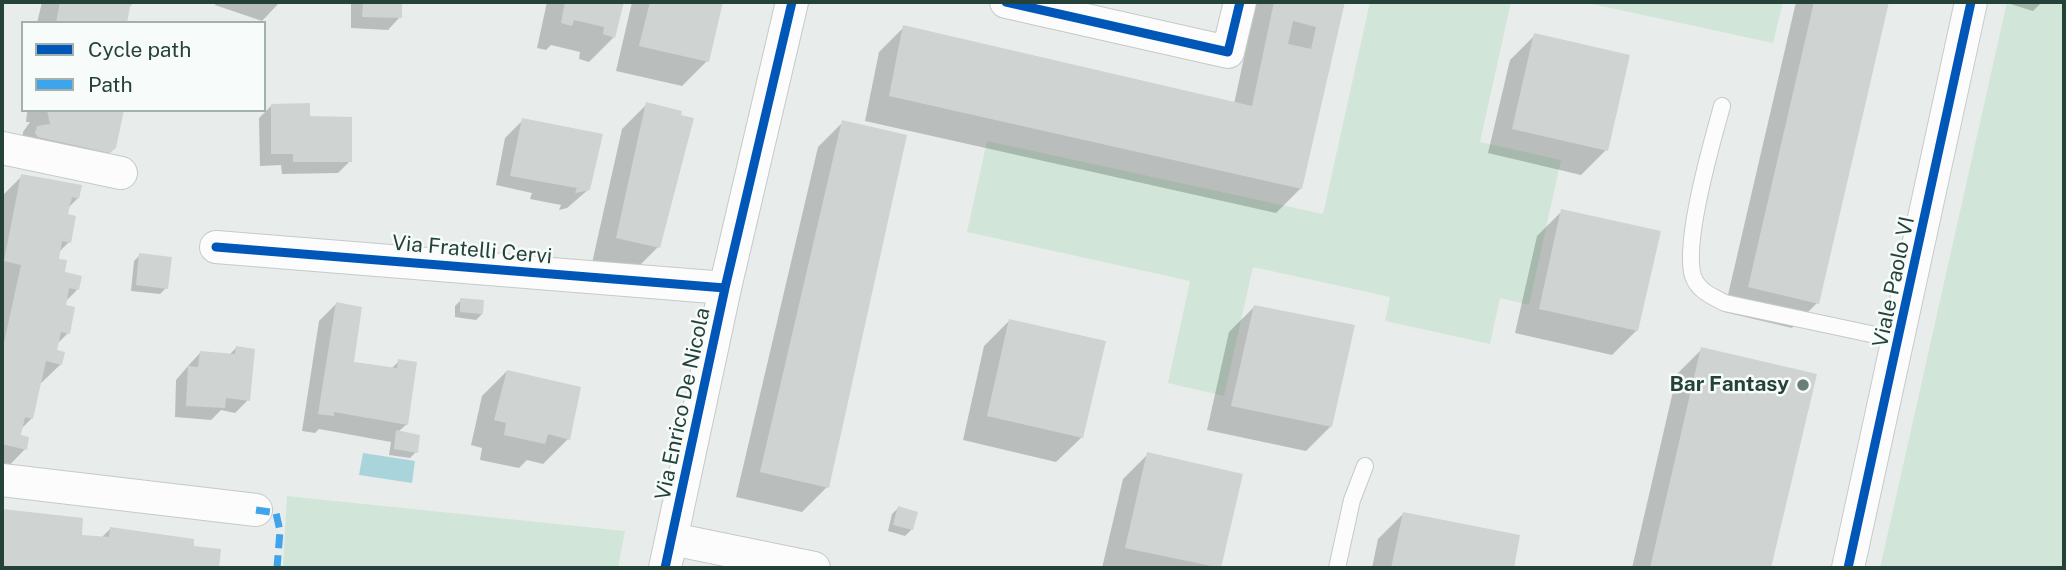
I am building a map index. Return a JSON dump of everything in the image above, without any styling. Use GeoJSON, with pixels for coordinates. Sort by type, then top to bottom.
{"type":"FeatureCollection","features":[{"type":"Feature","properties":{"kind":"street","name":"Via Enrico De Nicola"},"geometry":{"type":"LineString","coordinates":[[668,554],[792,2]]}},
{"type":"Feature","properties":{"kind":"street"},"geometry":{"type":"LineString","coordinates":[[1006,2],[1227,51],[1240,2]]}},
{"type":"Feature","properties":{"kind":"street","name":"Viale Paolo VI"},"geometry":{"type":"LineString","coordinates":[[1848,568],[1971,2]]}},
{"type":"Feature","properties":{"kind":"street"},"geometry":{"type":"LineString","coordinates":[[2,148],[121,173]]}},
{"type":"Feature","properties":{"kind":"street","name":"Via Fratelli Cervi"},"geometry":{"type":"LineString","coordinates":[[216,247],[726,288]]}},
{"type":"Feature","properties":{"kind":"street"},"geometry":{"type":"LineString","coordinates":[[2,480],[256,510]]}},
{"type":"Feature","properties":{"kind":"street"},"geometry":{"type":"LineString","coordinates":[[668,554],[814,568]]}},
{"type":"Feature","properties":{"kind":"lane"},"geometry":{"type":"LineString","coordinates":[[1723,106],[1707,162],[1691,248],[1693,276],[1702,292],[1725,303],[1899,340]]}},
{"type":"Feature","properties":{"kind":"lane"},"geometry":{"type":"LineString","coordinates":[[1337,568],[1352,500],[1365,466]]}},
{"type":"Feature","properties":{"kind":"green space"},"geometry":{"type":"Polygon","coordinates":[[[1370,2],[1511,2],[1480,142],[1561,160],[1529,305],[1500,298],[1490,344],[1385,321],[1390,297],[1253,267],[1224,396],[1168,383],[1190,281],[967,232],[987,141],[1323,214],[1370,2]]]}},
{"type":"Feature","properties":{"kind":"green space"},"geometry":{"type":"Polygon","coordinates":[[[1583,2],[1783,2],[1773,43],[1583,2]]]}},
{"type":"Feature","properties":{"kind":"green space"},"geometry":{"type":"Polygon","coordinates":[[[2007,2],[2064,2],[2064,568],[1880,568],[2007,2]]]}},
{"type":"Feature","properties":{"kind":"green space"},"geometry":{"type":"Polygon","coordinates":[[[287,496],[625,531],[618,568],[283,568],[287,496]]]}},
{"type":"Feature","properties":{"kind":"water"},"geometry":{"type":"Polygon","coordinates":[[[363,453],[415,461],[412,483],[359,475],[363,453]]]}},
{"type":"Feature","properties":{"kind":"building"},"geometry":{"type":"Polygon","coordinates":[[[60,2],[131,2],[127,21],[56,21],[60,2]]]}},
{"type":"Feature","properties":{"kind":"building"},"geometry":{"type":"Polygon","coordinates":[[[363,2],[402,2],[402,18],[362,17],[363,2]]]}},
{"type":"Feature","properties":{"kind":"building"},"geometry":{"type":"Polygon","coordinates":[[[565,2],[624,2],[615,38],[603,34],[604,27],[574,20],[572,26],[561,23],[565,2]]]}},
{"type":"Feature","properties":{"kind":"building"},"geometry":{"type":"Polygon","coordinates":[[[650,2],[723,2],[709,62],[639,46],[650,2]]]}},
{"type":"Feature","properties":{"kind":"building"},"geometry":{"type":"Polygon","coordinates":[[[1274,2],[1345,2],[1302,189],[889,96],[903,25],[1252,106],[1274,2]],[[1293,21],[1288,44],[1311,49],[1316,27],[1293,21]]]}},
{"type":"Feature","properties":{"kind":"building"},"geometry":{"type":"Polygon","coordinates":[[[1814,2],[1889,2],[1819,304],[1748,287],[1814,2]]]}},
{"type":"Feature","properties":{"kind":"building"},"geometry":{"type":"Polygon","coordinates":[[[1534,33],[1630,55],[1608,151],[1512,129],[1534,33]]]}},
{"type":"Feature","properties":{"kind":"building"},"geometry":{"type":"Polygon","coordinates":[[[646,102],[682,111],[681,115],[694,118],[660,248],[616,238],[646,102]]]}},
{"type":"Feature","properties":{"kind":"building"},"geometry":{"type":"Polygon","coordinates":[[[310,103],[310,116],[352,117],[352,162],[293,162],[293,154],[271,154],[271,104],[310,103]]]}},
{"type":"Feature","properties":{"kind":"building"},"geometry":{"type":"Polygon","coordinates":[[[47,112],[124,112],[116,148],[110,153],[38,137],[35,133],[37,126],[50,124],[47,112]]]}},
{"type":"Feature","properties":{"kind":"building"},"geometry":{"type":"Polygon","coordinates":[[[522,118],[603,134],[590,190],[575,193],[577,188],[510,176],[522,118]]]}},
{"type":"Feature","properties":{"kind":"building"},"geometry":{"type":"Polygon","coordinates":[[[842,120],[907,135],[829,488],[760,472],[842,120]]]}},
{"type":"Feature","properties":{"kind":"building"},"geometry":{"type":"Polygon","coordinates":[[[21,174],[82,185],[79,199],[72,197],[68,214],[76,216],[71,243],[62,241],[59,259],[67,260],[65,272],[82,276],[79,290],[69,288],[66,305],[75,307],[70,334],[61,332],[57,350],[65,352],[62,365],[46,361],[33,419],[25,417],[21,435],[29,437],[27,450],[2,444],[2,352],[21,265],[4,261],[21,174]]]}},
{"type":"Feature","properties":{"kind":"building"},"geometry":{"type":"Polygon","coordinates":[[[1561,209],[1661,231],[1638,331],[1539,309],[1561,209]]]}},
{"type":"Feature","properties":{"kind":"building"},"geometry":{"type":"Polygon","coordinates":[[[139,253],[172,257],[168,289],[136,285],[139,253]]]}},
{"type":"Feature","properties":{"kind":"building"},"geometry":{"type":"Polygon","coordinates":[[[460,298],[484,300],[483,314],[460,312],[460,298]]]}},
{"type":"Feature","properties":{"kind":"building"},"geometry":{"type":"Polygon","coordinates":[[[336,302],[362,307],[354,362],[397,368],[398,359],[417,362],[408,425],[334,412],[334,416],[318,414],[336,302]]]}},
{"type":"Feature","properties":{"kind":"building"},"geometry":{"type":"Polygon","coordinates":[[[1254,305],[1355,325],[1332,427],[1231,406],[1254,305]]]}},
{"type":"Feature","properties":{"kind":"building"},"geometry":{"type":"Polygon","coordinates":[[[1009,319],[1106,341],[1083,438],[987,416],[1009,319]]]}},
{"type":"Feature","properties":{"kind":"building"},"geometry":{"type":"Polygon","coordinates":[[[236,346],[255,349],[250,401],[226,398],[225,408],[186,406],[188,366],[198,367],[200,351],[235,354],[236,346]]]}},
{"type":"Feature","properties":{"kind":"building"},"geometry":{"type":"Polygon","coordinates":[[[1701,347],[1817,374],[1771,568],[1650,568],[1701,347]]]}},
{"type":"Feature","properties":{"kind":"building"},"geometry":{"type":"Polygon","coordinates":[[[507,370],[581,387],[570,440],[548,434],[545,444],[504,435],[506,423],[494,420],[507,370]]]}},
{"type":"Feature","properties":{"kind":"building"},"geometry":{"type":"Polygon","coordinates":[[[396,430],[420,435],[418,453],[394,449],[396,430]]]}},
{"type":"Feature","properties":{"kind":"building"},"geometry":{"type":"Polygon","coordinates":[[[1147,452],[1243,474],[1221,568],[1125,548],[1147,452]]]}},
{"type":"Feature","properties":{"kind":"building"},"geometry":{"type":"Polygon","coordinates":[[[898,506],[918,512],[913,530],[893,525],[898,506]]]}},
{"type":"Feature","properties":{"kind":"building"},"geometry":{"type":"Polygon","coordinates":[[[2,509],[83,518],[82,535],[109,537],[110,527],[194,539],[194,546],[221,549],[219,568],[2,568],[2,509]]]}},
{"type":"Feature","properties":{"kind":"building"},"geometry":{"type":"Polygon","coordinates":[[[1403,512],[1520,535],[1514,568],[1391,568],[1403,512]]]}},
{"type":"Feature","properties":{"kind":"marked path"},"geometry":{"type":"LineString","coordinates":[[256,510],[276,513],[280,531],[277,568]]}},
{"type":"Feature","properties":{"kind":"cycle path"},"geometry":{"type":"LineString","coordinates":[[665,568],[725,288],[792,2]]}},
{"type":"Feature","properties":{"kind":"cycle path"},"geometry":{"type":"LineString","coordinates":[[1006,2],[1228,52],[1240,2]]}},
{"type":"Feature","properties":{"kind":"cycle path"},"geometry":{"type":"LineString","coordinates":[[1848,568],[1971,2]]}},
{"type":"Feature","properties":{"kind":"cycle path"},"geometry":{"type":"LineString","coordinates":[[216,247],[725,288]]}},
{"type":"Feature","properties":{"kind":"place","name":"Bar Fantasy"},"geometry":{"type":"Point","coordinates":[1803,385]}}]}
